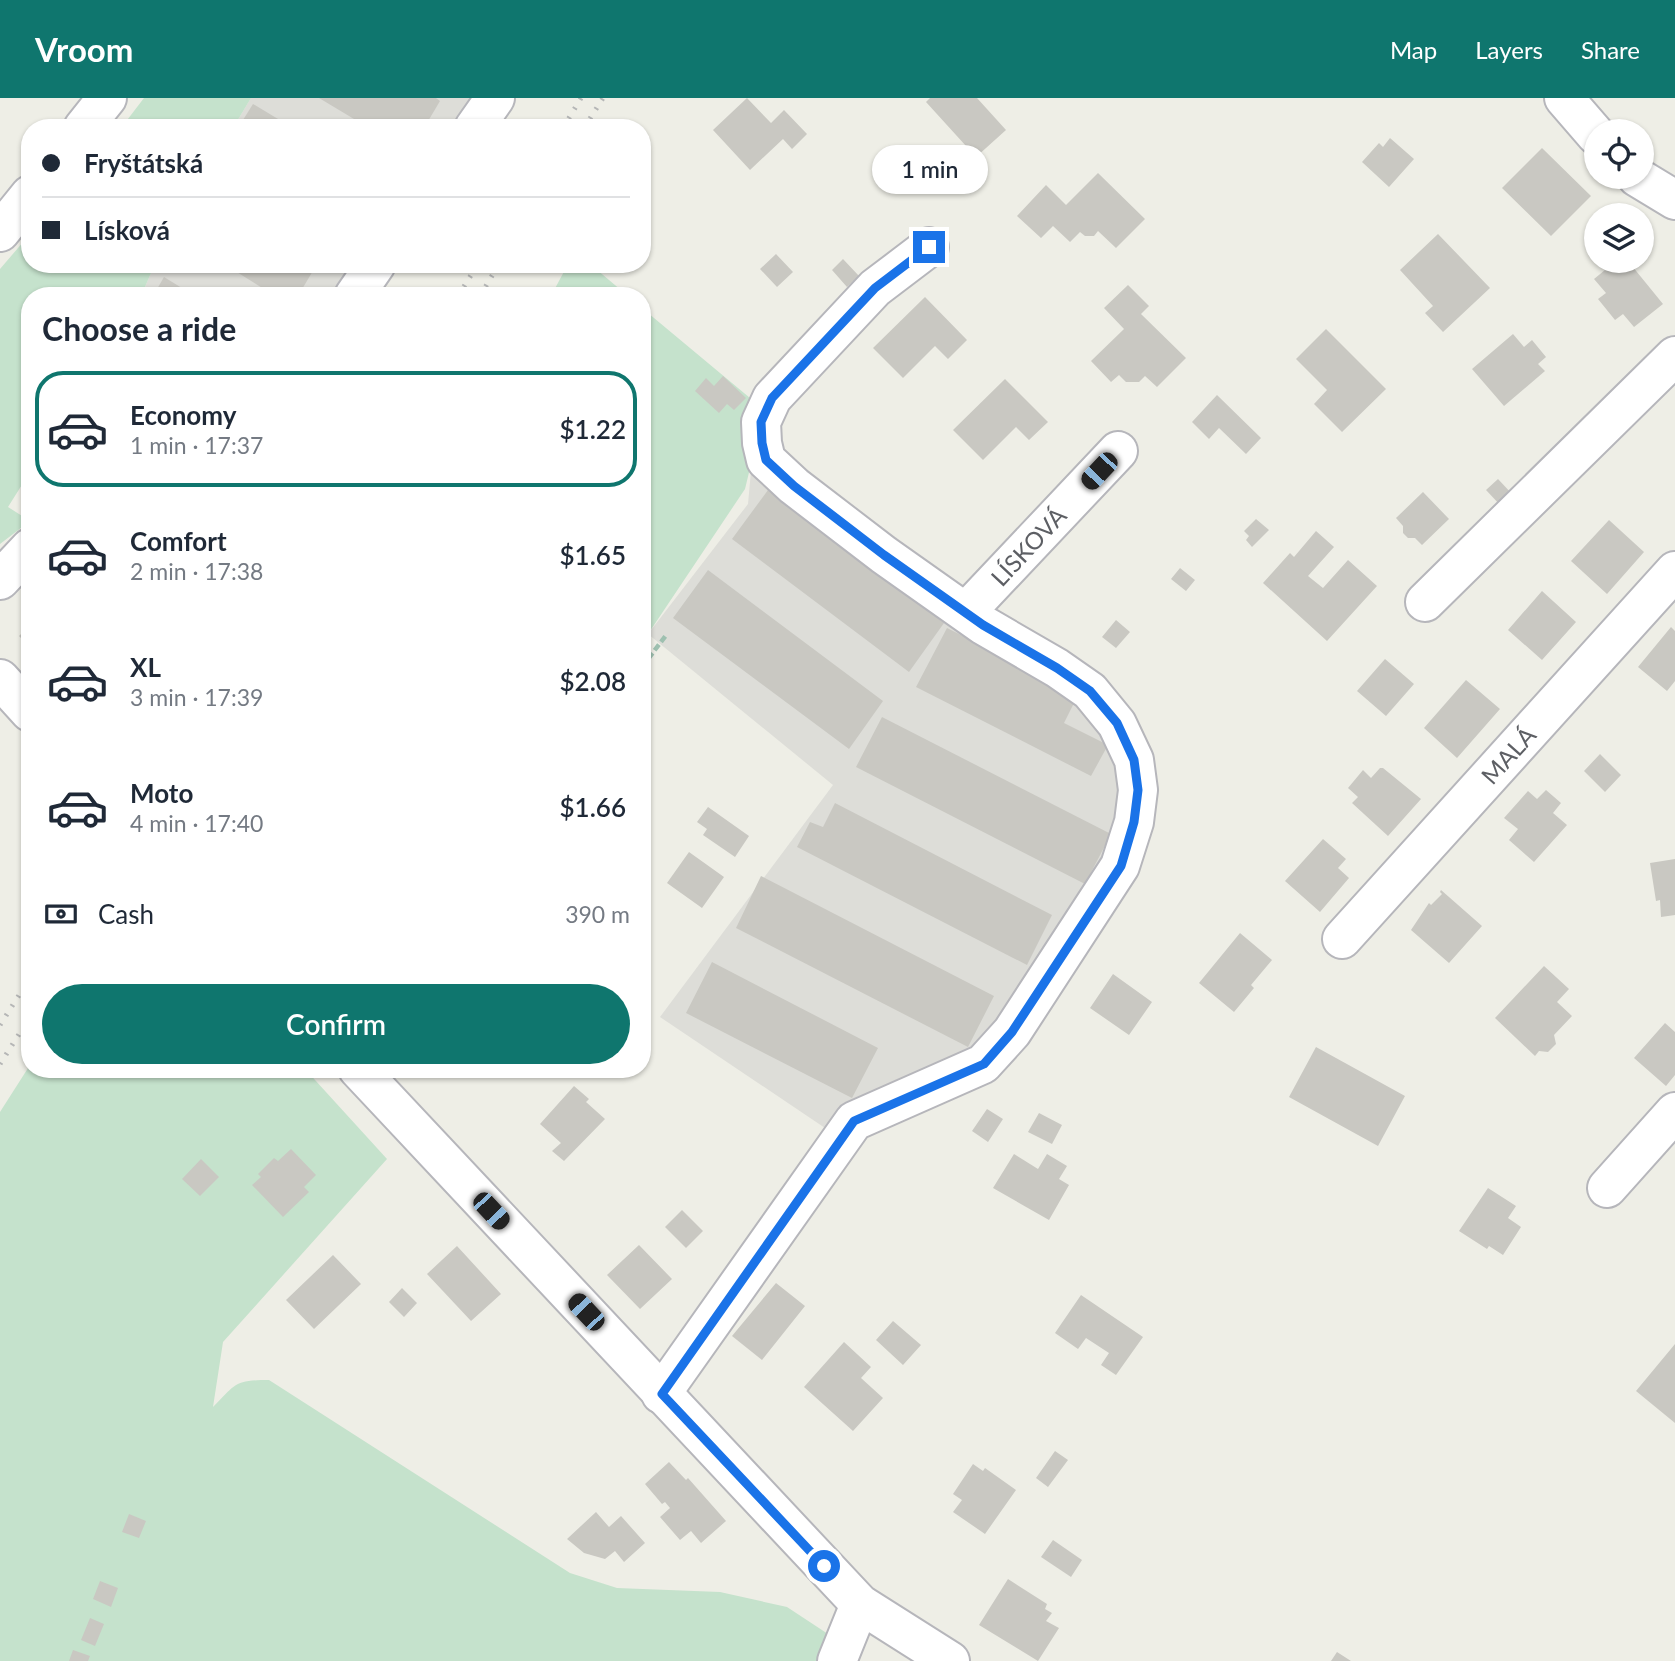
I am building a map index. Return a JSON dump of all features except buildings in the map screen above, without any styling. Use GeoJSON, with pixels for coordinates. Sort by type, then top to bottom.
{"type":"FeatureCollection","features":[{"type":"Feature","properties":{"kind":"street"},"geometry":{"type":"LineString","coordinates":[[90,119],[107,98]]}},
{"type":"Feature","properties":{"kind":"street"},"geometry":{"type":"LineString","coordinates":[[480,119],[495,98]]}},
{"type":"Feature","properties":{"kind":"street"},"geometry":{"type":"LineString","coordinates":[[1564,98],[1584,121]]}},
{"type":"Feature","properties":{"kind":"street"},"geometry":{"type":"LineString","coordinates":[[1654,187],[1675,200]]}},
{"type":"Feature","properties":{"kind":"street"},"geometry":{"type":"LineString","coordinates":[[0,232],[21,206]]}},
{"type":"Feature","properties":{"kind":"street"},"geometry":{"type":"LineString","coordinates":[[662,1394],[854,1121],[984,1064],[1012,1032],[1121,866],[1134,822],[1138,790],[1134,760],[1117,723],[1090,691],[1057,668],[983,625],[884,555],[794,486],[766,460],[761,422],[772,398],[875,288],[929,247]]}},
{"type":"Feature","properties":{"kind":"street"},"geometry":{"type":"LineString","coordinates":[[1425,602],[1675,356]]}},
{"type":"Feature","properties":{"kind":"street","name":"LÍSKOVÁ"},"geometry":{"type":"LineString","coordinates":[[966,612],[1118,451]]}},
{"type":"Feature","properties":{"kind":"street"},"geometry":{"type":"LineString","coordinates":[[0,580],[21,558]]}},
{"type":"Feature","properties":{"kind":"street","name":"MALÁ"},"geometry":{"type":"LineString","coordinates":[[1342,939],[1675,571]]}},
{"type":"Feature","properties":{"kind":"street"},"geometry":{"type":"LineString","coordinates":[[0,679],[21,702]]}},
{"type":"Feature","properties":{"kind":"street"},"geometry":{"type":"LineString","coordinates":[[366,1078],[859,1604],[950,1661]]}},
{"type":"Feature","properties":{"kind":"street"},"geometry":{"type":"LineString","coordinates":[[1607,1188],[1675,1111]]}},
{"type":"Feature","properties":{"kind":"street"},"geometry":{"type":"LineString","coordinates":[[837,1661],[859,1604]]}},
{"type":"Feature","properties":{"kind":"path"},"geometry":{"type":"LineString","coordinates":[[651,655],[667,634]]}},
{"type":"Feature","properties":{"kind":"shaded area"},"geometry":{"type":"Polygon","coordinates":[[[251,98],[479,98],[465,119],[238,119],[251,98]]]}},
{"type":"Feature","properties":{"kind":"shaded area"},"geometry":{"type":"Polygon","coordinates":[[[151,273],[357,273],[345,287],[145,287],[151,273]]]}},
{"type":"Feature","properties":{"kind":"shaded area"},"geometry":{"type":"Polygon","coordinates":[[[752,460],[1090,691],[1134,760],[1113,857],[1000,1028],[928,1074],[825,1128],[660,1017],[833,785],[651,636],[651,630],[748,504],[752,460]]]}},
{"type":"Feature","properties":{"kind":"green space"},"geometry":{"type":"Polygon","coordinates":[[[144,98],[251,98],[238,119],[128,119],[144,98]]]}},
{"type":"Feature","properties":{"kind":"green space"},"geometry":{"type":"Polygon","coordinates":[[[21,244],[21,273],[151,273],[145,287],[21,287],[21,486],[8,507],[21,515],[21,528],[0,544],[0,269],[21,244]]]}},
{"type":"Feature","properties":{"kind":"green space"},"geometry":{"type":"Polygon","coordinates":[[[563,273],[601,273],[617,287],[556,287],[563,273]]]}},
{"type":"Feature","properties":{"kind":"green space"},"geometry":{"type":"Polygon","coordinates":[[[651,316],[750,398],[752,460],[745,489],[651,630],[651,316]]]}},
{"type":"Feature","properties":{"kind":"green space"},"geometry":{"type":"Polygon","coordinates":[[[22,1078],[313,1078],[387,1159],[223,1342],[213,1407],[242,1382],[269,1380],[570,1573],[617,1588],[720,1592],[787,1607],[828,1634],[818,1661],[0,1661],[0,1112],[22,1078]]]}},
{"type":"Feature","properties":{"kind":"railway"},"geometry":{"type":"LineString","coordinates":[[568,119],[581,98]]}},
{"type":"Feature","properties":{"kind":"railway"},"geometry":{"type":"LineString","coordinates":[[590,119],[603,98]]}},
{"type":"Feature","properties":{"kind":"railway"},"geometry":{"type":"LineString","coordinates":[[464,287],[472,273]]}},
{"type":"Feature","properties":{"kind":"railway"},"geometry":{"type":"LineString","coordinates":[[485,287],[494,273]]}},
{"type":"Feature","properties":{"kind":"railway"},"geometry":{"type":"LineString","coordinates":[[0,1025],[21,992]]}},
{"type":"Feature","properties":{"kind":"railway"},"geometry":{"type":"LineString","coordinates":[[0,1064],[21,1031]]}},
{"type":"Feature","properties":{"kind":"route"},"geometry":{"type":"LineString","coordinates":[[824,1566],[662,1394],[854,1121],[984,1064],[1012,1032],[1121,866],[1134,822],[1138,790],[1134,760],[1117,723],[1090,691],[1057,668],[983,625],[884,555],[794,486],[766,460],[761,422],[772,398],[875,288],[929,247]]}}]}
